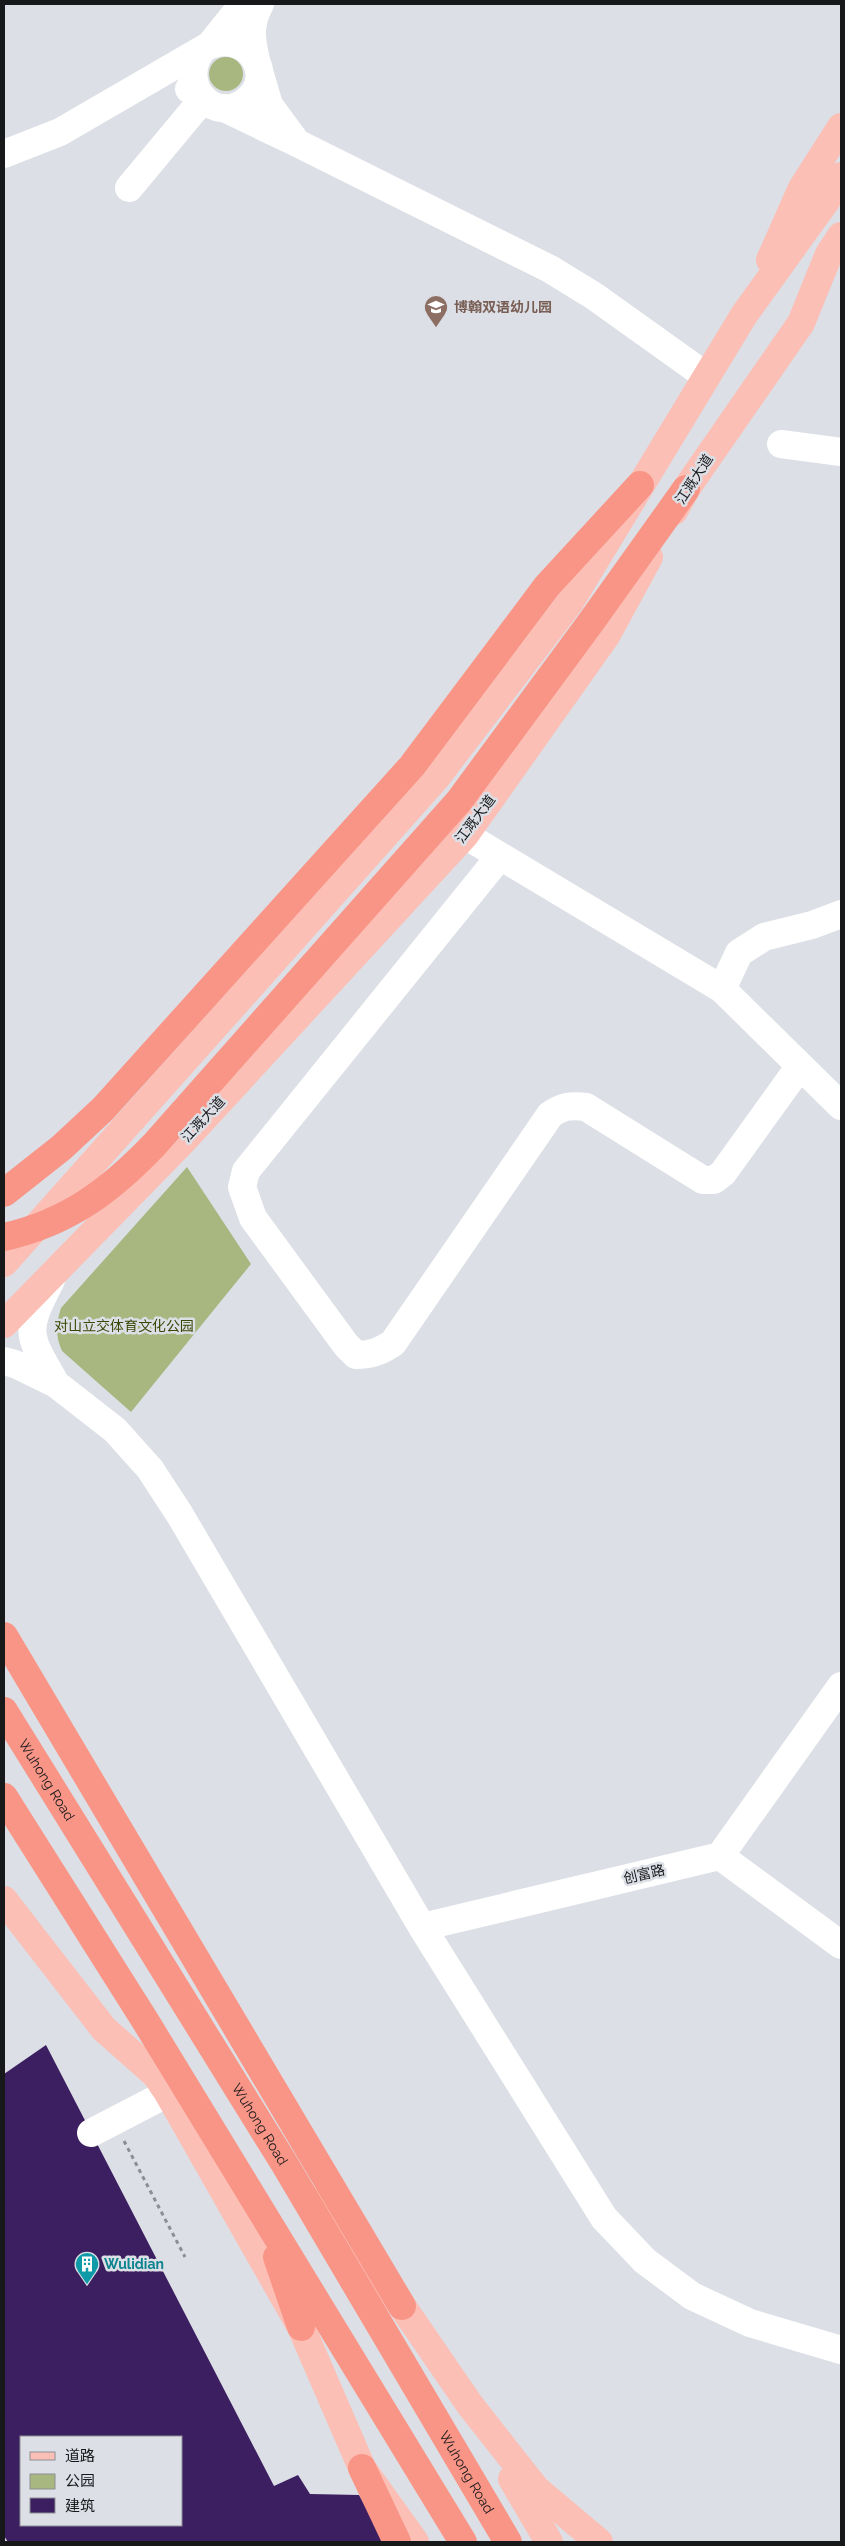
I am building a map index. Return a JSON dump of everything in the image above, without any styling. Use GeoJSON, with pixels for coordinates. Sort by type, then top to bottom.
{"type":"FeatureCollection","features":[{"type":"Feature","properties":{"kind":"highway"},"geometry":{"type":"LineString","coordinates":[[4,1193],[61,1148],[102,1109],[412,766],[547,586],[640,485]]}},
{"type":"Feature","properties":{"kind":"highway"},"geometry":{"type":"LineString","coordinates":[[4,1256],[46,1224],[83,1207],[125,1175],[459,801],[686,489]]}},
{"type":"Feature","properties":{"kind":"highway"},"geometry":{"type":"LineString","coordinates":[[4,1636],[402,2306]]}},
{"type":"Feature","properties":{"kind":"highway","name":"Wuhong Road"},"geometry":{"type":"LineString","coordinates":[[4,1711],[284,2163],[508,2542]]}},
{"type":"Feature","properties":{"kind":"highway"},"geometry":{"type":"LineString","coordinates":[[4,1796],[258,2204],[463,2542]]}},
{"type":"Feature","properties":{"kind":"highway"},"geometry":{"type":"LineString","coordinates":[[225,2009],[284,2163]]}},
{"type":"Feature","properties":{"kind":"highway"},"geometry":{"type":"LineString","coordinates":[[162,2084],[258,2204],[301,2327]]}},
{"type":"Feature","properties":{"kind":"highway"},"geometry":{"type":"LineString","coordinates":[[362,2468],[397,2542]]}},
{"type":"Feature","properties":{"kind":"main road"},"geometry":{"type":"LineString","coordinates":[[744,315],[802,188],[841,127]]}},
{"type":"Feature","properties":{"kind":"main road"},"geometry":{"type":"LineString","coordinates":[[4,1256],[436,778],[570,602],[744,315],[826,201],[841,176]]}},
{"type":"Feature","properties":{"kind":"main road","name":"江溉大道"},"geometry":{"type":"LineString","coordinates":[[4,1324],[182,1142],[465,835],[606,636],[686,489],[801,323],[829,254],[841,236]]}},
{"type":"Feature","properties":{"kind":"main road"},"geometry":{"type":"LineString","coordinates":[[801,323],[841,272]]}},
{"type":"Feature","properties":{"kind":"main road"},"geometry":{"type":"LineString","coordinates":[[4,1900],[40,1949],[104,2029],[162,2084],[301,2327],[362,2468],[415,2542]]}},
{"type":"Feature","properties":{"kind":"main road"},"geometry":{"type":"LineString","coordinates":[[284,2163],[402,2306],[470,2405],[536,2489],[599,2542]]}},
{"type":"Feature","properties":{"kind":"main road"},"geometry":{"type":"LineString","coordinates":[[470,2405],[549,2542]]}},
{"type":"Feature","properties":{"kind":"street"},"geometry":{"type":"LineString","coordinates":[[243,4],[195,60],[192,81],[213,103],[235,106],[245,102],[253,93],[258,83],[251,29],[252,19],[260,4]]}},
{"type":"Feature","properties":{"kind":"street"},"geometry":{"type":"LineString","coordinates":[[4,154],[60,132],[219,41],[240,44],[250,51],[257,66],[269,106],[297,143]]}},
{"type":"Feature","properties":{"kind":"street"},"geometry":{"type":"LineString","coordinates":[[105,106],[158,84],[180,85],[550,269],[594,296],[706,376]]}},
{"type":"Feature","properties":{"kind":"street"},"geometry":{"type":"LineString","coordinates":[[129,188],[213,103]]}},
{"type":"Feature","properties":{"kind":"street"},"geometry":{"type":"LineString","coordinates":[[781,444],[841,452]]}},
{"type":"Feature","properties":{"kind":"street"},"geometry":{"type":"LineString","coordinates":[[465,835],[722,989],[841,1106]]}},
{"type":"Feature","properties":{"kind":"street"},"geometry":{"type":"LineString","coordinates":[[500,856],[246,1171],[242,1187],[253,1218],[346,1345],[356,1355],[368,1355],[382,1350],[393,1343],[550,1115],[559,1109],[572,1105],[586,1107],[703,1180],[714,1180],[724,1173],[800,1066]]}},
{"type":"Feature","properties":{"kind":"street"},"geometry":{"type":"LineString","coordinates":[[722,989],[739,953],[764,937],[812,925],[841,914]]}},
{"type":"Feature","properties":{"kind":"street"},"geometry":{"type":"LineString","coordinates":[[55,1271],[34,1311],[31,1332],[37,1352],[56,1384]]}},
{"type":"Feature","properties":{"kind":"street"},"geometry":{"type":"LineString","coordinates":[[4,1361],[15,1364],[56,1384],[115,1430],[150,1469],[180,1515],[422,1927],[604,2218],[645,2261],[692,2296],[750,2323],[841,2350]]}},
{"type":"Feature","properties":{"kind":"street"},"geometry":{"type":"LineString","coordinates":[[841,1686],[720,1856],[841,1945]]}},
{"type":"Feature","properties":{"kind":"street","name":"创富路"},"geometry":{"type":"LineString","coordinates":[[422,1927],[720,1856]]}},
{"type":"Feature","properties":{"kind":"street"},"geometry":{"type":"LineString","coordinates":[[102,2126],[162,2084]]}},
{"type":"Feature","properties":{"kind":"path"},"geometry":{"type":"LineString","coordinates":[[102,2126],[185,2257]]}},
{"type":"Feature","properties":{"kind":"green space"},"geometry":{"type":"Polygon","coordinates":[[[226,57],[238,62],[243,74],[238,86],[226,91],[214,86],[209,74],[214,62],[226,57]]]}},
{"type":"Feature","properties":{"kind":"green space","name":"对山立交体育文化公园"},"geometry":{"type":"Polygon","coordinates":[[[187,1167],[251,1264],[131,1412],[62,1351],[57,1335],[58,1319],[61,1308],[187,1167]]]}},
{"type":"Feature","properties":{"kind":"building","name":"Wulidian"},"geometry":{"type":"Polygon","coordinates":[[[46,2045],[274,2486],[298,2475],[310,2494],[359,2495],[385,2542],[8,2542],[4,2536],[4,2074],[46,2045]]]}},
{"type":"Feature","properties":{"kind":"place","name":"博翰双语幼儿园"},"geometry":{"type":"Point","coordinates":[436,328]}},
{"type":"Feature","properties":{"kind":"place","name":"Wulidian"},"geometry":{"type":"Point","coordinates":[87,2285]}}]}
